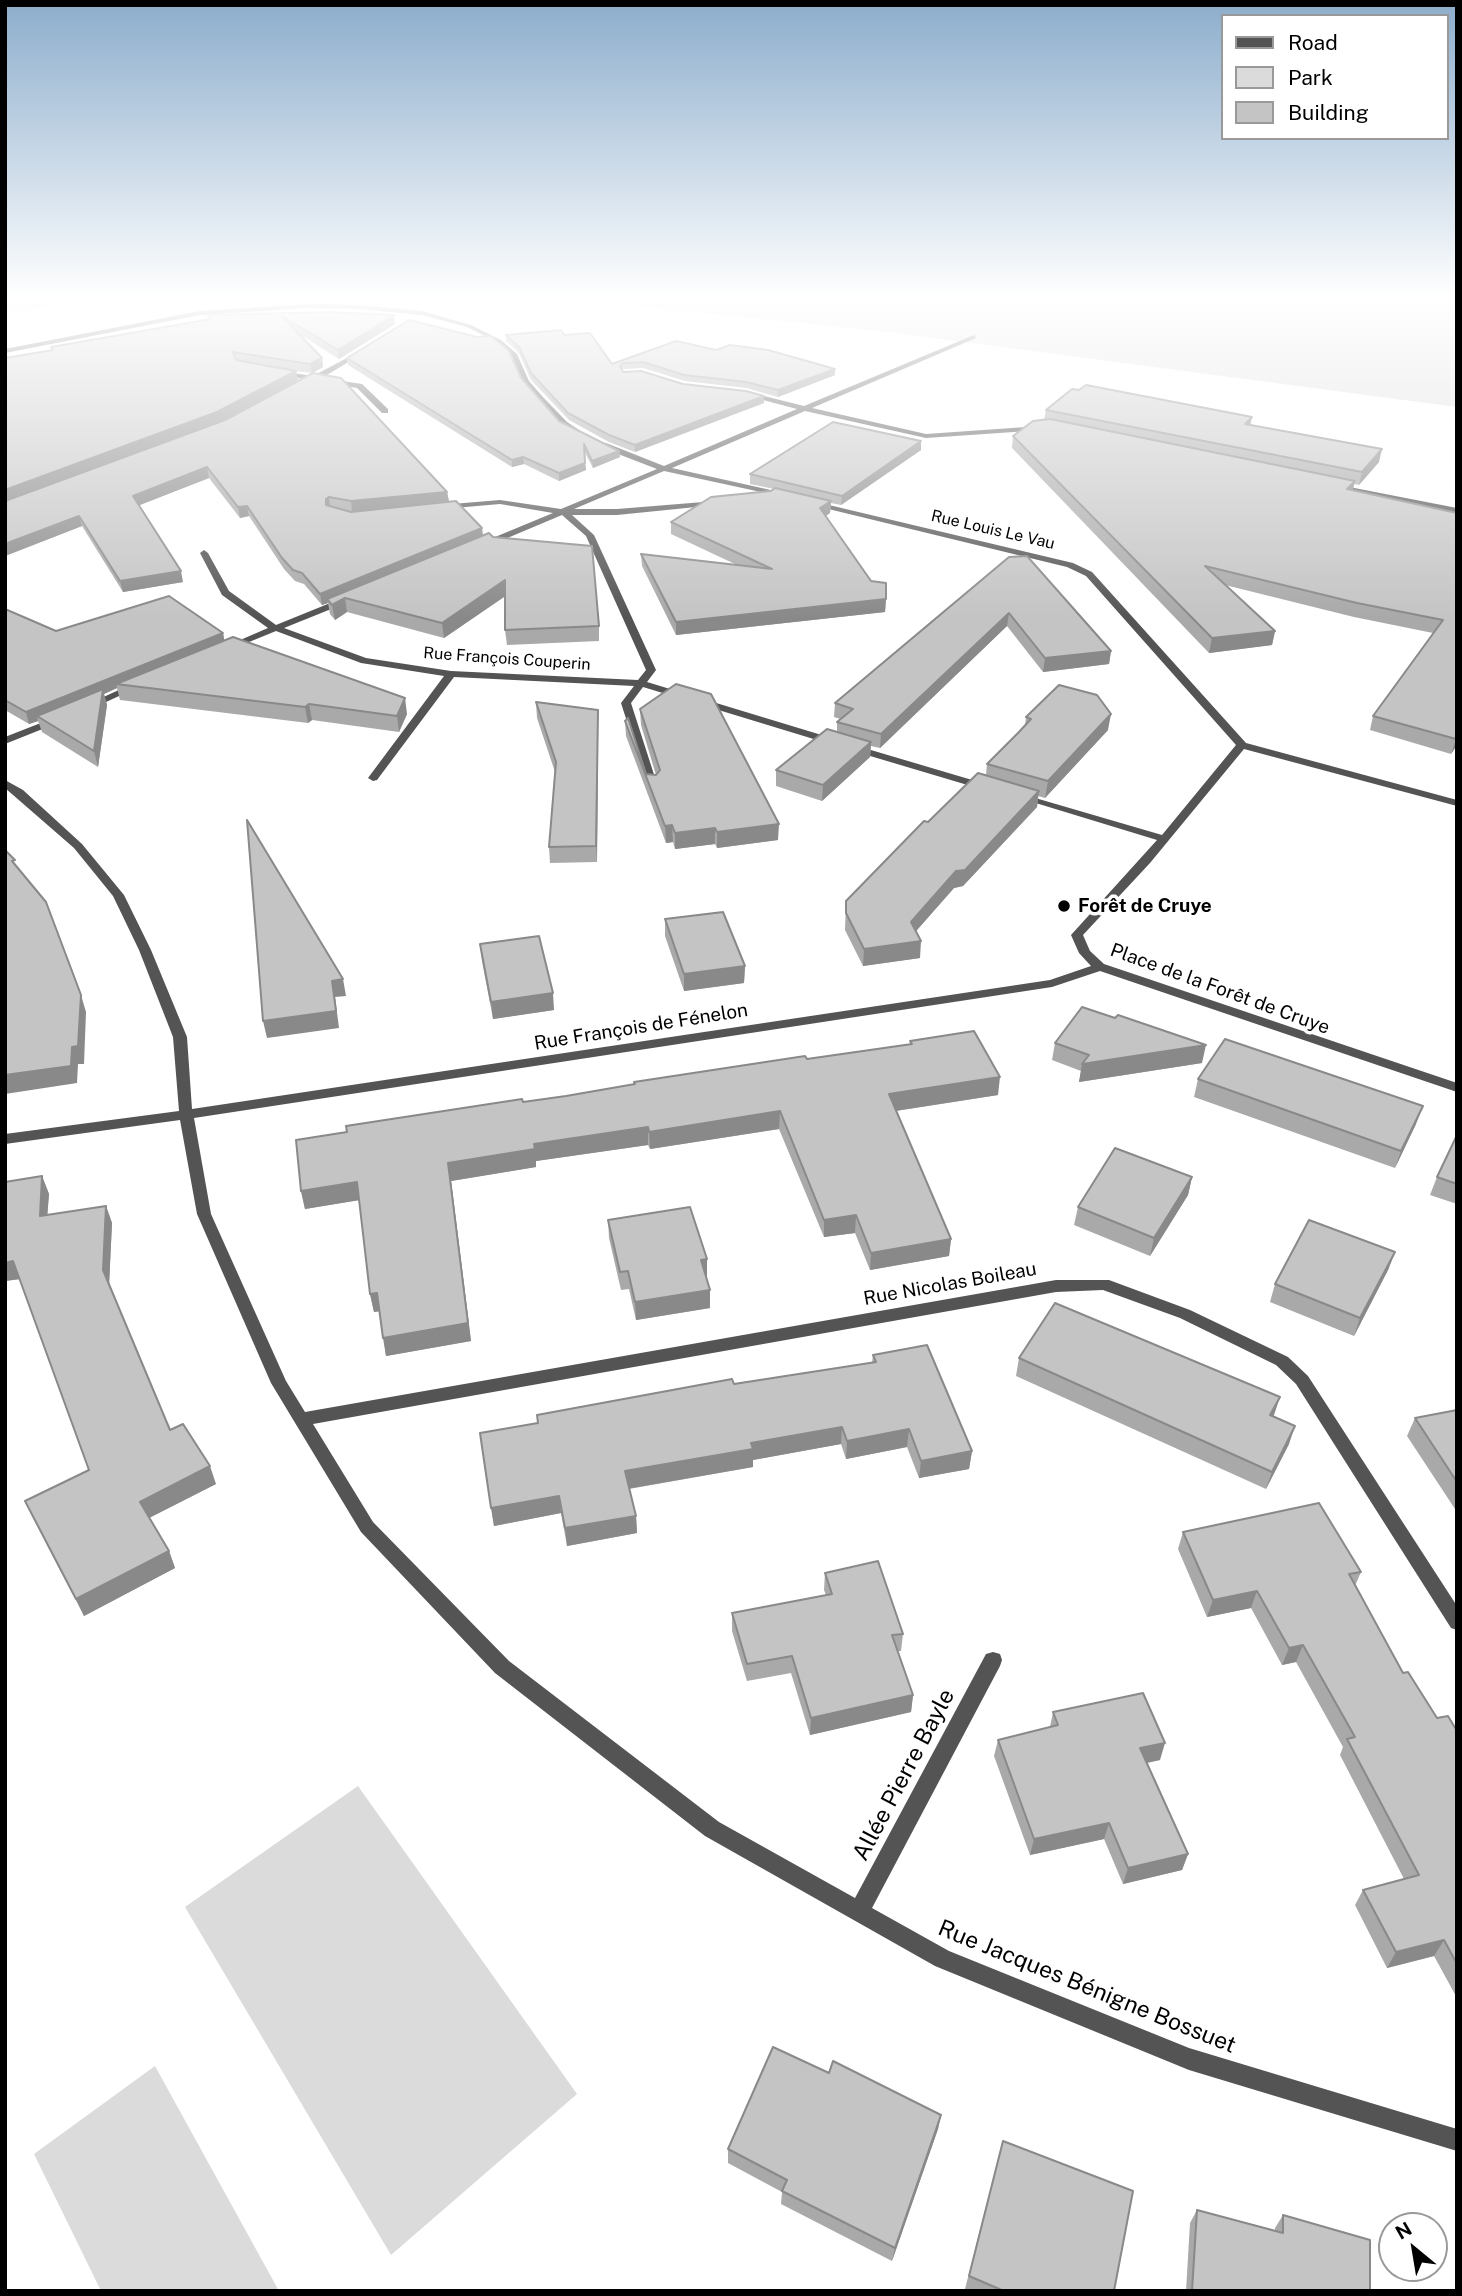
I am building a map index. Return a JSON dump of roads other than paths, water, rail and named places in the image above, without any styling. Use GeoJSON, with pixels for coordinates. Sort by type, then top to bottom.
{"type":"FeatureCollection","features":[{"type":"Feature","properties":{"kind":"street"},"geometry":{"type":"LineString","coordinates":[[377,403],[385,411]]}},
{"type":"Feature","properties":{"kind":"street"},"geometry":{"type":"LineString","coordinates":[[543,403],[564,425],[584,435]]}},
{"type":"Feature","properties":{"kind":"street"},"geometry":{"type":"LineString","coordinates":[[782,403],[937,437],[1049,427]]}},
{"type":"Feature","properties":{"kind":"street"},"geometry":{"type":"LineString","coordinates":[[476,548],[819,403]]}},
{"type":"Feature","properties":{"kind":"street"},"geometry":{"type":"LineString","coordinates":[[594,440],[665,469],[787,496],[747,500]]}},
{"type":"Feature","properties":{"kind":"street"},"geometry":{"type":"LineString","coordinates":[[1322,483],[1457,511]]}},
{"type":"Feature","properties":{"kind":"street","name":"Rue Louis Le Vau"},"geometry":{"type":"LineString","coordinates":[[800,500],[1070,565],[1089,574],[1242,745]]}},
{"type":"Feature","properties":{"kind":"street"},"geometry":{"type":"LineString","coordinates":[[431,508],[500,502],[564,512],[617,512],[721,502]]}},
{"type":"Feature","properties":{"kind":"street"},"geometry":{"type":"LineString","coordinates":[[564,512],[590,535],[651,670],[626,703],[653,787]]}},
{"type":"Feature","properties":{"kind":"street","name":"Rue François Couperin"},"geometry":{"type":"LineString","coordinates":[[204,553],[225,593],[275,628],[364,661],[451,674],[640,683],[993,789]]}},
{"type":"Feature","properties":{"kind":"street"},"geometry":{"type":"LineString","coordinates":[[223,650],[350,598]]}},
{"type":"Feature","properties":{"kind":"street"},"geometry":{"type":"LineString","coordinates":[[373,778],[451,674]]}},
{"type":"Feature","properties":{"kind":"street"},"geometry":{"type":"LineString","coordinates":[[82,709],[146,682]]}},
{"type":"Feature","properties":{"kind":"street"},"geometry":{"type":"LineString","coordinates":[[5,741],[69,714]]}},
{"type":"Feature","properties":{"kind":"street"},"geometry":{"type":"LineString","coordinates":[[1242,745],[1457,803]]}},
{"type":"Feature","properties":{"kind":"street","name":"Place de la Forêt de Cruye"},"geometry":{"type":"LineString","coordinates":[[1242,745],[1164,839],[1077,935],[1085,953],[1100,967],[1335,1049],[1457,1088]]}},
{"type":"Feature","properties":{"kind":"street","name":"Rue Jacques Bénigne Bossuet"},"geometry":{"type":"LineString","coordinates":[[5,783],[19,792],[78,846],[118,895],[145,950],[180,1037],[186,1114],[204,1214],[279,1384],[367,1527],[502,1667],[712,1829],[942,1959],[1189,2059],[1457,2140]]}},
{"type":"Feature","properties":{"kind":"street"},"geometry":{"type":"LineString","coordinates":[[1006,793],[1164,839]]}},
{"type":"Feature","properties":{"kind":"street","name":"Rue François de Fénelon"},"geometry":{"type":"LineString","coordinates":[[5,1139],[1052,983],[1100,967]]}},
{"type":"Feature","properties":{"kind":"street","name":"Rue Nicolas Boileau"},"geometry":{"type":"LineString","coordinates":[[303,1419],[1056,1286],[1104,1284],[1185,1314],[1270,1355],[1282,1361],[1302,1380],[1457,1622]]}},
{"type":"Feature","properties":{"kind":"street","name":"Allée Pierre Bayle"},"geometry":{"type":"LineString","coordinates":[[859,1912],[993,1660]]}},
{"type":"Feature","properties":{"kind":"place","name":"Forêt de Cruye"},"geometry":{"type":"Point","coordinates":[1064,906]}}]}
